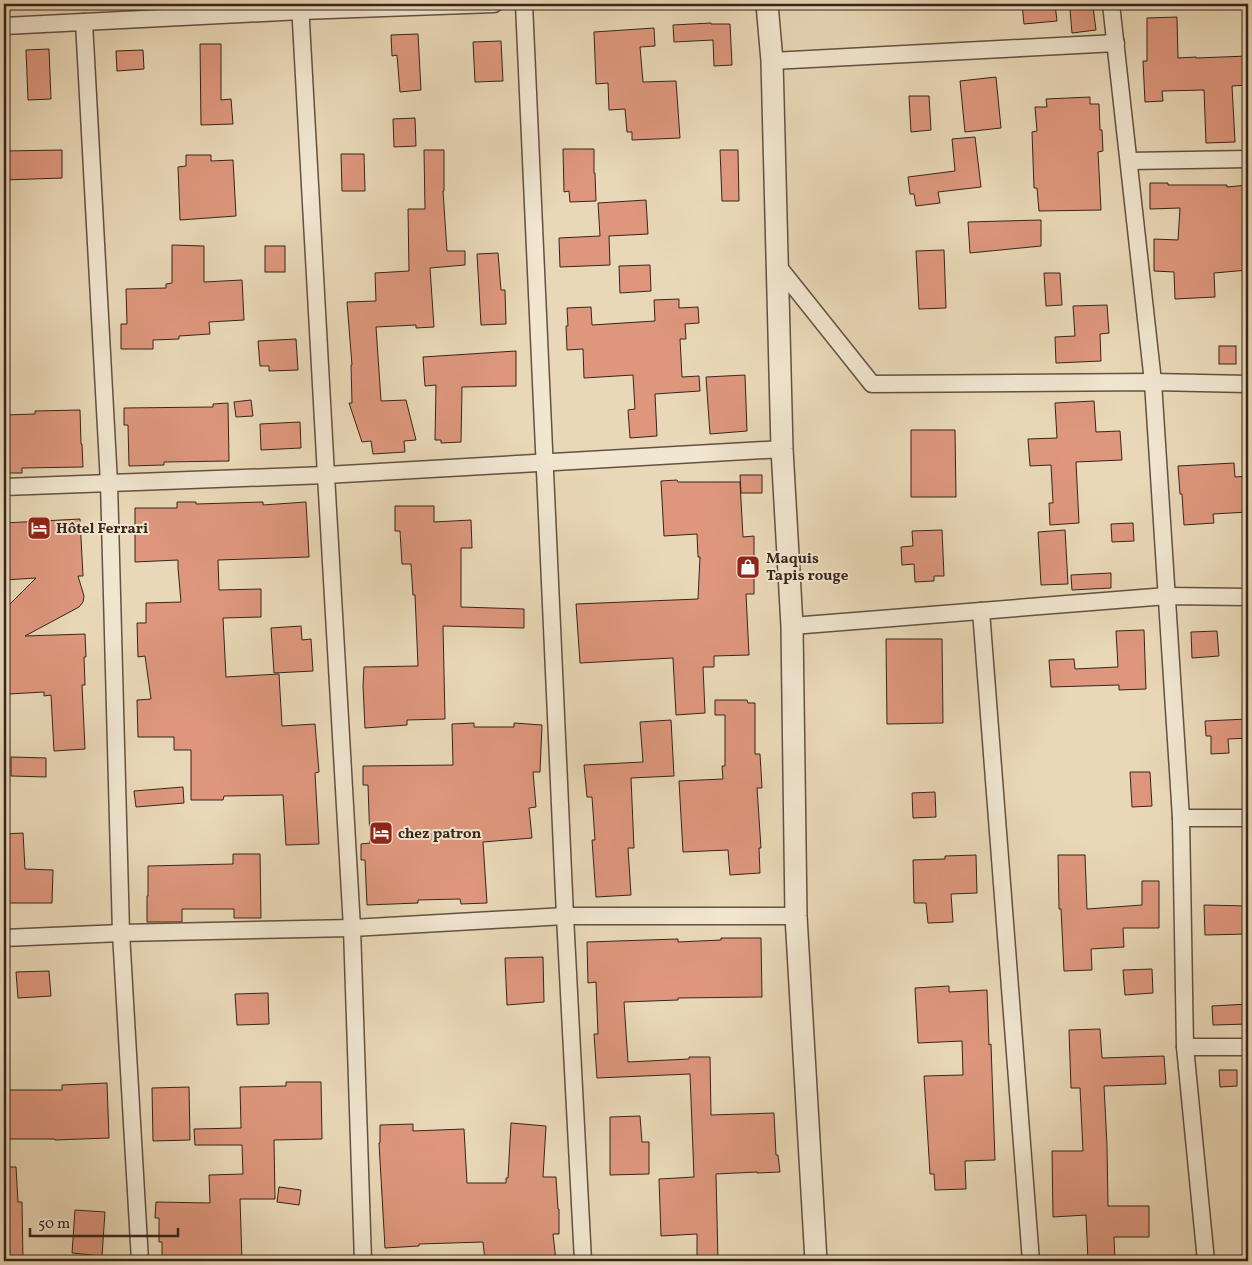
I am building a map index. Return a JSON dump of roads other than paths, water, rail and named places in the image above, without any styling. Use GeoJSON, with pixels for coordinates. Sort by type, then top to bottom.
{"type":"FeatureCollection","features":[{"type":"Feature","properties":{"kind":"street"},"geometry":{"type":"LineString","coordinates":[[4,26],[300,7],[494,4]]}},
{"type":"Feature","properties":{"kind":"street"},"geometry":{"type":"LineString","coordinates":[[524,4],[565,916],[583,1261]]}},
{"type":"Feature","properties":{"kind":"street"},"geometry":{"type":"LineString","coordinates":[[767,4],[772,61],[782,449],[792,626],[796,916],[816,1261]]}},
{"type":"Feature","properties":{"kind":"street"},"geometry":{"type":"LineString","coordinates":[[1111,4],[1154,382],[1181,818],[1185,1047],[1206,1261]]}},
{"type":"Feature","properties":{"kind":"street"},"geometry":{"type":"LineString","coordinates":[[300,7],[352,928],[363,1261]]}},
{"type":"Feature","properties":{"kind":"street"},"geometry":{"type":"LineString","coordinates":[[84,22],[109,483],[121,933],[140,1261]]}},
{"type":"Feature","properties":{"kind":"street"},"geometry":{"type":"LineString","coordinates":[[772,61],[1116,43]]}},
{"type":"Feature","properties":{"kind":"street"},"geometry":{"type":"LineString","coordinates":[[1129,161],[1248,159]]}},
{"type":"Feature","properties":{"kind":"street"},"geometry":{"type":"LineString","coordinates":[[777,265],[872,384],[1154,382],[1248,384]]}},
{"type":"Feature","properties":{"kind":"street"},"geometry":{"type":"LineString","coordinates":[[4,487],[326,475],[782,449]]}},
{"type":"Feature","properties":{"kind":"street"},"geometry":{"type":"LineString","coordinates":[[792,626],[1167,596],[1248,597]]}},
{"type":"Feature","properties":{"kind":"street"},"geometry":{"type":"LineString","coordinates":[[981,611],[1031,1261]]}},
{"type":"Feature","properties":{"kind":"street"},"geometry":{"type":"LineString","coordinates":[[1181,818],[1248,818]]}},
{"type":"Feature","properties":{"kind":"street"},"geometry":{"type":"LineString","coordinates":[[4,938],[121,933],[352,928],[565,916],[796,916]]}},
{"type":"Feature","properties":{"kind":"street"},"geometry":{"type":"LineString","coordinates":[[1185,1047],[1248,1047]]}},
{"type":"Feature","properties":{"kind":"place","name":"Hôtel Ferrari"},"geometry":{"type":"Point","coordinates":[39,528]}},
{"type":"Feature","properties":{"kind":"place","name":"Maquis Tapis rouge"},"geometry":{"type":"Point","coordinates":[748,567]}},
{"type":"Feature","properties":{"kind":"place","name":"chez patron"},"geometry":{"type":"Point","coordinates":[381,833]}}]}
